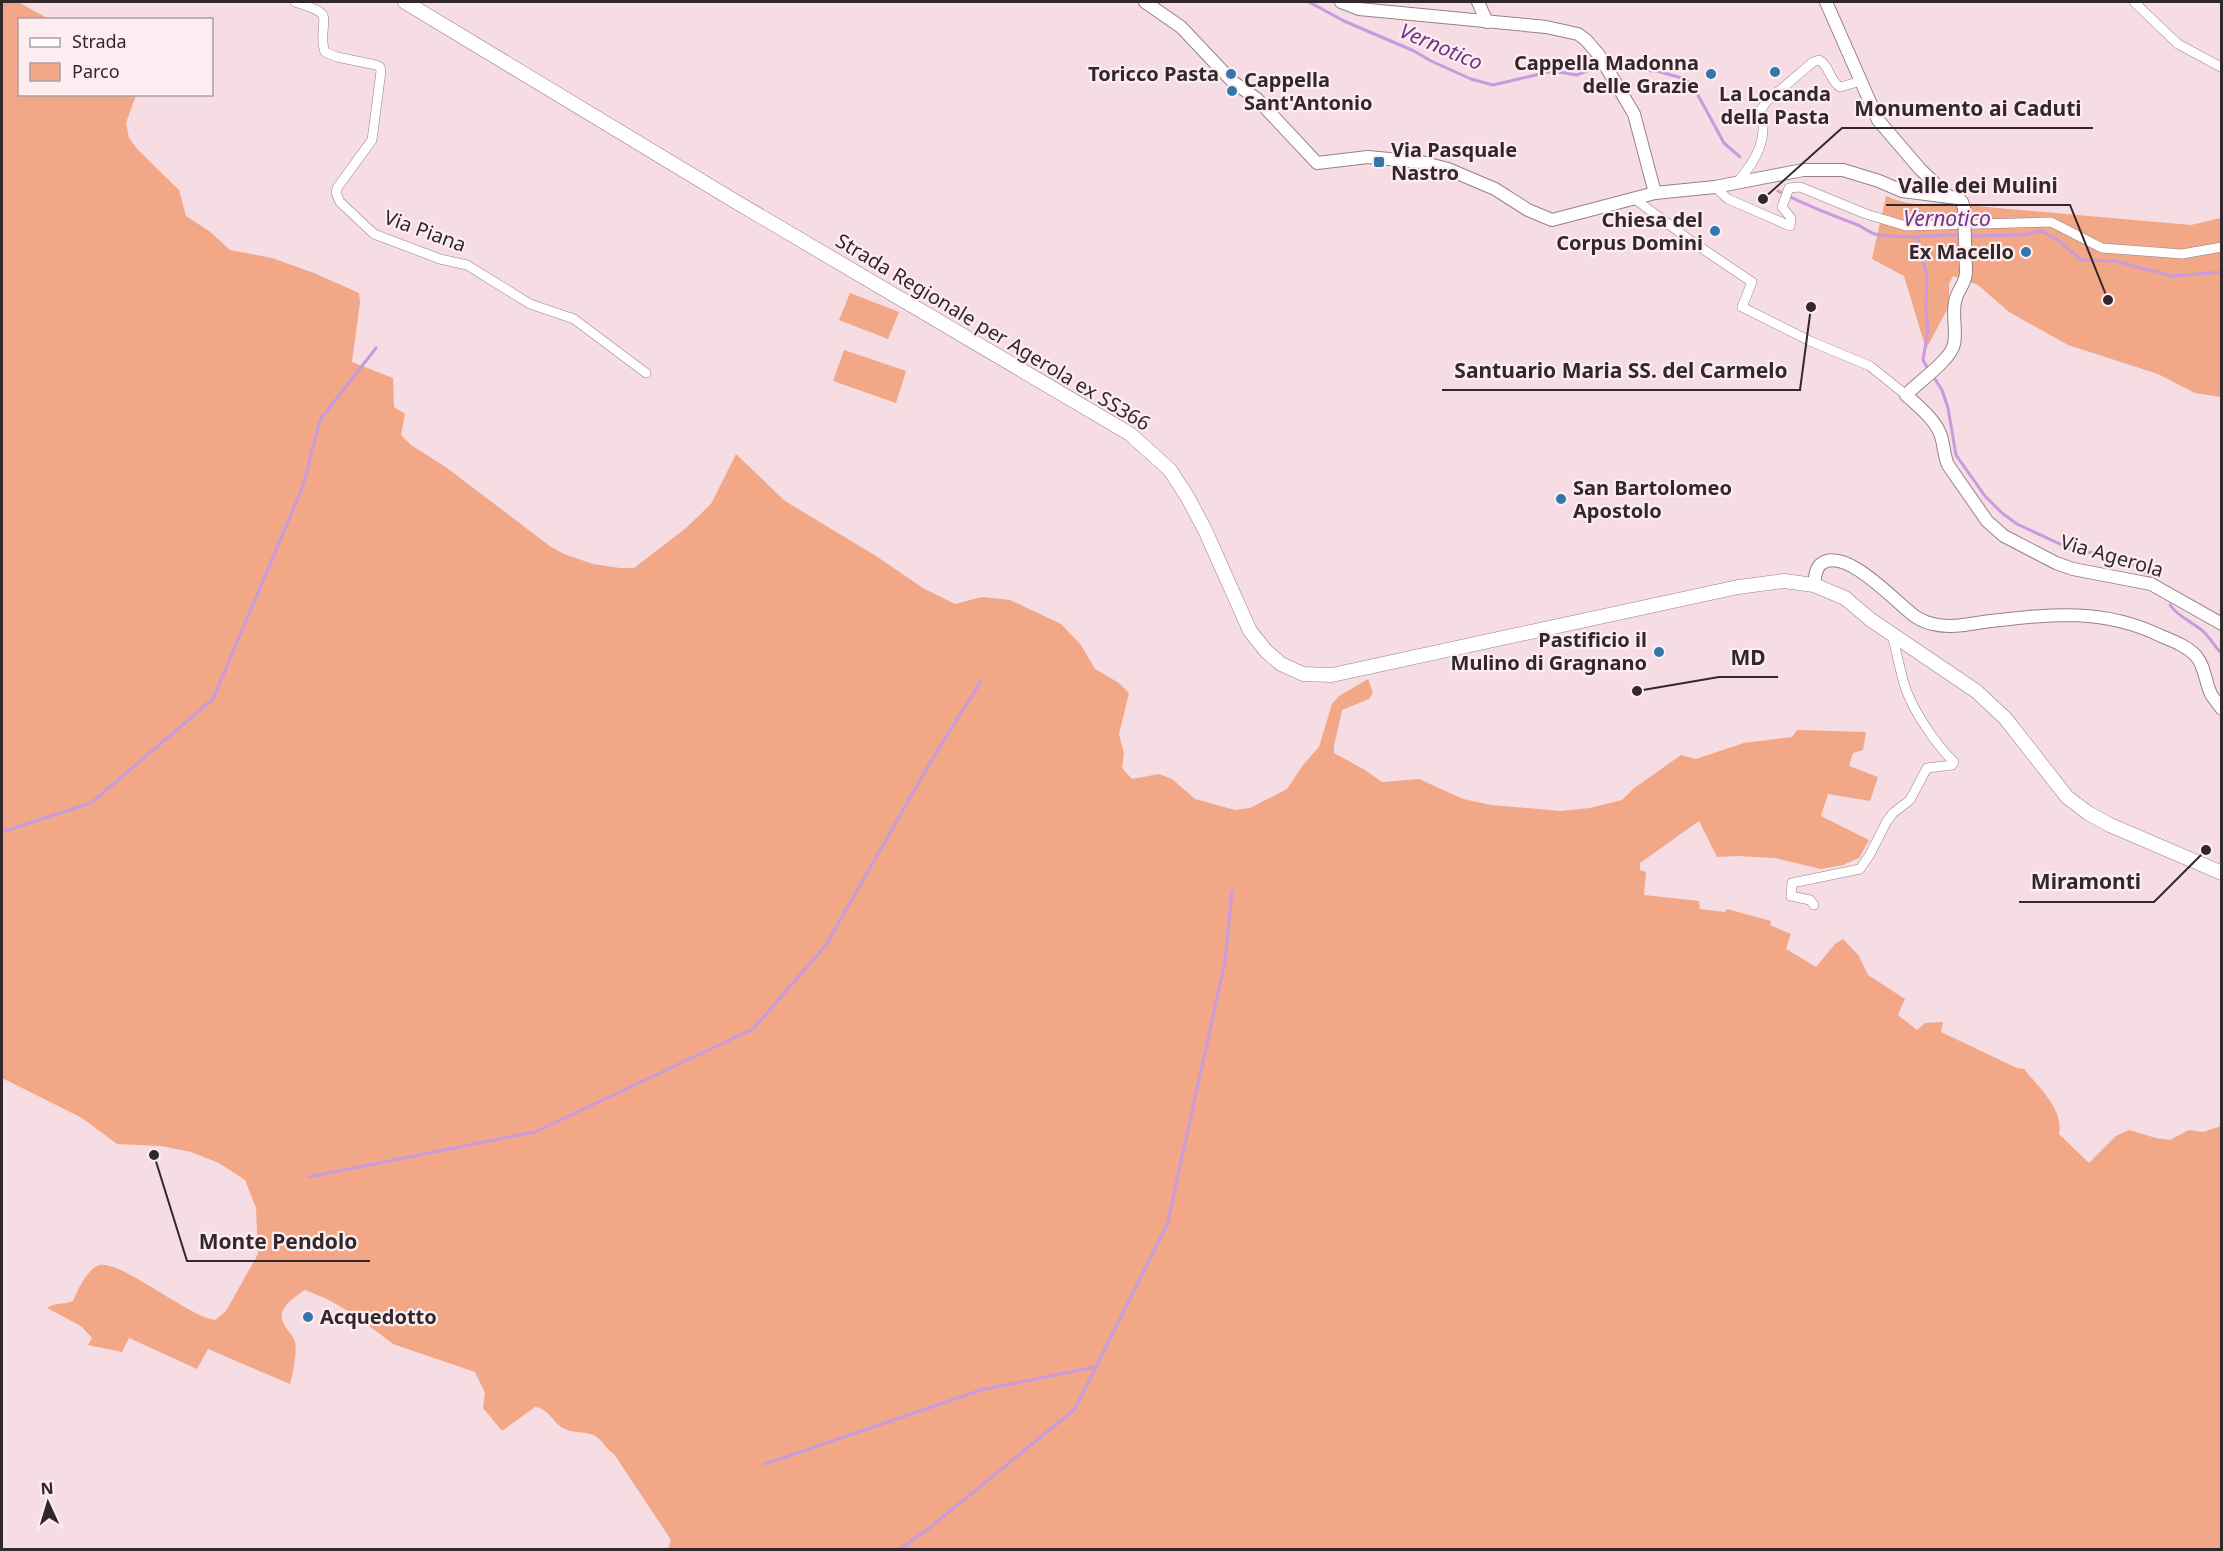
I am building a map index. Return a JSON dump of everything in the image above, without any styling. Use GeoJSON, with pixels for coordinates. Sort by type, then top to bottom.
{"type":"FeatureCollection","features":[{"type":"Feature","properties":{"kind":"main road","name":"Strada Regionale per Agerola ex SS366"},"geometry":{"type":"LineString","coordinates":[[405,2],[733,200],[1130,434],[1170,470],[1188,498],[1256,638],[1266,651],[1281,664],[1303,674],[1332,675],[1738,587],[1784,581],[1814,585],[1845,598],[1871,620],[1976,691],[2005,718],[2067,797],[2088,813],[2110,825],[2222,873]]}},
{"type":"Feature","properties":{"kind":"street","name":"Via Piana"},"geometry":{"type":"LineString","coordinates":[[295,2],[321,12],[325,19],[321,40],[325,52],[336,57],[376,65],[381,71],[372,140],[337,188],[336,194],[340,202],[374,234],[440,259],[467,265],[530,304],[574,319],[646,373]]}},
{"type":"Feature","properties":{"kind":"street"},"geometry":{"type":"LineString","coordinates":[[1145,2],[1181,27],[1232,81],[1257,99],[1317,163],[1368,157],[1421,162],[1448,169],[1495,189],[1528,210],[1552,220],[1635,199],[1655,194],[1715,187],[1803,170],[1843,170],[1902,191],[1958,198],[1964,208],[1966,281],[1958,292],[1955,304],[1954,346],[1948,356],[1906,394],[1870,366],[1810,341],[1743,307],[1752,282],[1691,241],[1635,199]]}},
{"type":"Feature","properties":{"kind":"street"},"geometry":{"type":"LineString","coordinates":[[1341,2],[1359,9],[1546,27],[1578,34],[1599,55],[1634,114],[1655,194]]}},
{"type":"Feature","properties":{"kind":"street"},"geometry":{"type":"LineString","coordinates":[[1478,2],[1487,22]]}},
{"type":"Feature","properties":{"kind":"street"},"geometry":{"type":"LineString","coordinates":[[1826,2],[1883,128],[1949,197]]}},
{"type":"Feature","properties":{"kind":"street"},"geometry":{"type":"LineString","coordinates":[[2134,2],[2178,44],[2221,67]]}},
{"type":"Feature","properties":{"kind":"street"},"geometry":{"type":"LineString","coordinates":[[1738,181],[1754,160],[1762,141],[1764,123],[1761,110],[1766,102],[1813,62],[1819,60],[1825,64],[1833,81],[1840,87],[1861,81]]}},
{"type":"Feature","properties":{"kind":"street"},"geometry":{"type":"LineString","coordinates":[[1911,192],[1923,177],[1920,169]]}},
{"type":"Feature","properties":{"kind":"street"},"geometry":{"type":"LineString","coordinates":[[1715,187],[1728,199],[1790,226],[1791,218],[1782,207],[1789,188],[1800,187],[1866,214],[1906,225],[2051,222],[2103,248],[2182,254],[2222,247]]}},
{"type":"Feature","properties":{"kind":"street","name":"Via Agerola"},"geometry":{"type":"LineString","coordinates":[[1906,394],[1937,428],[1941,435],[1944,456],[1961,486],[1987,521],[2004,536],[2056,563],[2073,569],[2151,584],[2220,622]]}},
{"type":"Feature","properties":{"kind":"street"},"geometry":{"type":"LineString","coordinates":[[1814,585],[1816,570],[1821,564],[1829,561],[1856,568],[1916,617],[1942,626],[2063,614],[2088,614],[2117,619],[2146,628],[2193,652],[2199,659],[2210,693],[2222,709]]}},
{"type":"Feature","properties":{"kind":"street"},"geometry":{"type":"LineString","coordinates":[[1814,905],[1810,900],[1791,896],[1792,883],[1860,869],[1887,821],[1893,813],[1910,800],[1927,768],[1952,765],[1954,762],[1943,752],[1909,695],[1903,681],[1893,634]]}},
{"type":"Feature","properties":{"kind":"green space"},"geometry":{"type":"Polygon","coordinates":[[[2,2],[18,2],[47,18],[18,18],[18,96],[136,96],[126,123],[129,138],[138,150],[179,190],[186,216],[209,231],[230,250],[272,258],[359,293],[360,303],[352,362],[393,378],[394,407],[405,414],[401,435],[411,445],[447,468],[551,547],[593,564],[634,568],[686,528],[711,504],[736,454],[785,501],[876,556],[923,588],[955,604],[982,597],[1010,600],[1061,624],[1081,645],[1095,669],[1119,683],[1129,693],[1119,734],[1124,754],[1122,768],[1132,779],[1159,774],[1172,779],[1195,799],[1235,810],[1250,808],[1287,789],[1303,765],[1319,747],[1332,704],[1339,696],[1368,679],[1373,693],[1369,699],[1342,710],[1334,753],[1382,782],[1419,779],[1463,799],[1491,805],[1561,811],[1590,808],[1622,800],[1633,789],[1681,755],[1696,759],[1744,743],[1792,737],[1797,730],[1866,732],[1863,750],[1853,753],[1849,766],[1878,777],[1870,801],[1828,794],[1821,816],[1869,840],[1859,858],[1843,865],[1821,869],[1775,858],[1717,857],[1699,821],[1640,863],[1640,870],[1646,872],[1644,895],[1699,901],[1700,909],[1725,912],[1727,909],[1771,921],[1770,925],[1791,934],[1786,949],[1816,967],[1835,944],[1843,939],[1859,956],[1868,975],[1905,999],[1898,1015],[1917,1030],[1925,1023],[1943,1022],[1941,1032],[2017,1068],[2024,1069],[2054,1107],[2060,1125],[2059,1134],[2089,1163],[2116,1136],[2129,1130],[2170,1140],[2189,1130],[2203,1132],[2221,1126],[2221,1549],[668,1549],[671,1540],[614,1454],[598,1438],[565,1429],[540,1408],[535,1407],[502,1431],[483,1408],[485,1393],[475,1372],[393,1344],[355,1315],[305,1290],[286,1305],[282,1315],[282,1320],[295,1342],[295,1358],[290,1384],[208,1349],[197,1369],[129,1338],[122,1352],[88,1345],[92,1338],[81,1326],[47,1308],[73,1301],[86,1277],[97,1266],[106,1265],[119,1269],[188,1309],[215,1320],[226,1311],[258,1254],[256,1208],[245,1180],[219,1163],[191,1152],[161,1146],[117,1144],[82,1118],[2,1078],[2,2]]]}},
{"type":"Feature","properties":{"kind":"green space"},"geometry":{"type":"Polygon","coordinates":[[[1886,196],[1914,204],[1942,203],[2191,225],[2221,218],[2221,397],[2195,393],[2158,374],[2068,345],[2009,312],[1978,285],[1953,276],[1949,284],[1949,306],[1926,349],[1904,276],[1872,259],[1886,196]]]}},
{"type":"Feature","properties":{"kind":"green space"},"geometry":{"type":"Polygon","coordinates":[[[850,293],[899,312],[888,339],[839,320],[850,293]]]}},
{"type":"Feature","properties":{"kind":"green space"},"geometry":{"type":"Polygon","coordinates":[[[844,350],[906,371],[896,403],[833,381],[844,350]]]}},
{"type":"Feature","properties":{"kind":"waterway","name":"Vernotico"},"geometry":{"type":"LineString","coordinates":[[1309,2],[1344,21],[1414,51],[1431,61],[1471,79],[1493,85],[1553,71],[1577,75],[1594,68],[1601,68]]}},
{"type":"Feature","properties":{"kind":"waterway","name":"Vernotico"},"geometry":{"type":"LineString","coordinates":[[1611,68],[1657,71],[1685,79],[1693,86],[1724,143],[1740,157]]}},
{"type":"Feature","properties":{"kind":"waterway","name":"Vernotico"},"geometry":{"type":"LineString","coordinates":[[1778,191],[1875,234],[1908,237],[1962,235]]}},
{"type":"Feature","properties":{"kind":"waterway","name":"Vernotico"},"geometry":{"type":"LineString","coordinates":[[1969,236],[2022,235],[2041,231],[2056,239],[2082,260],[2115,261],[2172,276],[2222,272]]}},
{"type":"Feature","properties":{"kind":"waterway"},"geometry":{"type":"LineString","coordinates":[[1917,237],[1927,276],[1928,330],[1923,360],[1929,371]]}},
{"type":"Feature","properties":{"kind":"waterway"},"geometry":{"type":"LineString","coordinates":[[2,832],[91,803],[213,699],[303,486],[320,420],[376,348]]}},
{"type":"Feature","properties":{"kind":"waterway"},"geometry":{"type":"LineString","coordinates":[[1933,376],[1942,390],[1948,408],[1956,455],[1985,496],[2002,513],[2017,524],[2075,551],[2111,554],[2126,560],[2157,581]]}},
{"type":"Feature","properties":{"kind":"waterway"},"geometry":{"type":"LineString","coordinates":[[2170,605],[2177,613],[2204,632],[2222,654]]}},
{"type":"Feature","properties":{"kind":"waterway"},"geometry":{"type":"LineString","coordinates":[[309,1177],[535,1132],[753,1029],[826,945],[931,761],[981,681]]}},
{"type":"Feature","properties":{"kind":"waterway"},"geometry":{"type":"LineString","coordinates":[[899,1550],[1075,1409],[1167,1225],[1225,962],[1232,891]]}},
{"type":"Feature","properties":{"kind":"waterway"},"geometry":{"type":"LineString","coordinates":[[765,1464],[981,1390],[1096,1367]]}},
{"type":"Feature","properties":{"kind":"place","name":"La Locanda della Pasta"},"geometry":{"type":"Point","coordinates":[1775,72]}},
{"type":"Feature","properties":{"kind":"place","name":"Toricco Pasta"},"geometry":{"type":"Point","coordinates":[1231,74]}},
{"type":"Feature","properties":{"kind":"place","name":"Cappella Madonna delle Grazie"},"geometry":{"type":"Point","coordinates":[1711,74]}},
{"type":"Feature","properties":{"kind":"place","name":"Cappella Sant'Antonio"},"geometry":{"type":"Point","coordinates":[1232,91]}},
{"type":"Feature","properties":{"kind":"place","name":"Via Pasquale Nastro"},"geometry":{"type":"Point","coordinates":[1379,162]}},
{"type":"Feature","properties":{"kind":"place","name":"Monumento ai Caduti"},"geometry":{"type":"Point","coordinates":[1763,199]}},
{"type":"Feature","properties":{"kind":"place","name":"Chiesa del Corpus Domini"},"geometry":{"type":"Point","coordinates":[1715,231]}},
{"type":"Feature","properties":{"kind":"place","name":"Ex Macello"},"geometry":{"type":"Point","coordinates":[2026,252]}},
{"type":"Feature","properties":{"kind":"place","name":"Valle dei Mulini"},"geometry":{"type":"Point","coordinates":[2108,300]}},
{"type":"Feature","properties":{"kind":"place","name":"Santuario Maria SS. del Carmelo"},"geometry":{"type":"Point","coordinates":[1811,307]}},
{"type":"Feature","properties":{"kind":"place","name":"San Bartolomeo Apostolo"},"geometry":{"type":"Point","coordinates":[1561,499]}},
{"type":"Feature","properties":{"kind":"place","name":"Pastificio il Mulino di Gragnano"},"geometry":{"type":"Point","coordinates":[1659,652]}},
{"type":"Feature","properties":{"kind":"place","name":"MD"},"geometry":{"type":"Point","coordinates":[1637,691]}},
{"type":"Feature","properties":{"kind":"place","name":"Miramonti"},"geometry":{"type":"Point","coordinates":[2206,850]}},
{"type":"Feature","properties":{"kind":"place","name":"Monte Pendolo"},"geometry":{"type":"Point","coordinates":[154,1155]}},
{"type":"Feature","properties":{"kind":"place","name":"Acquedotto"},"geometry":{"type":"Point","coordinates":[308,1317]}}]}
